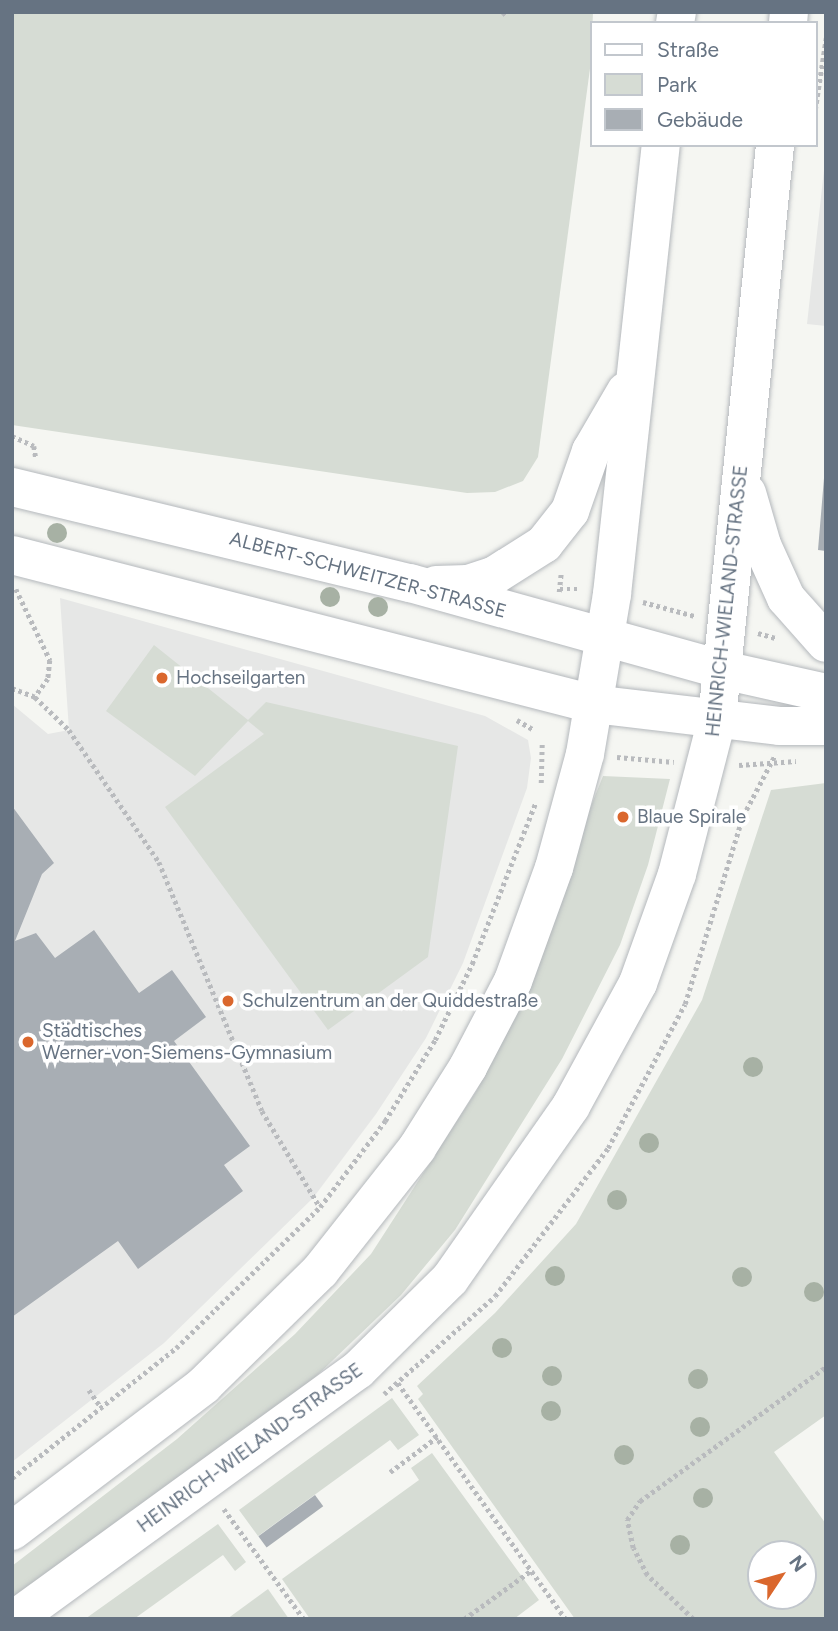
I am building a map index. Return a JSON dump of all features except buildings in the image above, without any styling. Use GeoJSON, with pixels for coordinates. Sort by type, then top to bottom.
{"type":"FeatureCollection","features":[{"type":"Feature","properties":{"kind":"main road"},"geometry":{"type":"LineString","coordinates":[[12,1531],[204,1385],[320,1271],[417,1148],[468,1067],[513,981],[554,867],[585,754],[612,594],[633,381],[661,147]]}},
{"type":"Feature","properties":{"kind":"main road","name":"HEINRICH-WIELAND-STRASSE"},"geometry":{"type":"LineString","coordinates":[[15,1619],[358,1370],[450,1279],[571,1106],[638,983],[677,874],[717,719],[775,147]]}},
{"type":"Feature","properties":{"kind":"main road"},"geometry":{"type":"LineString","coordinates":[[410,583],[468,584],[518,565],[544,544],[570,511],[591,451],[633,381]]}},
{"type":"Feature","properties":{"kind":"main road"},"geometry":{"type":"LineString","coordinates":[[741,469],[762,545],[786,598],[826,643]]}},
{"type":"Feature","properties":{"kind":"main road","name":"ALBERT-SCHWEITZER-STRASSE"},"geometry":{"type":"LineString","coordinates":[[24,476],[604,638],[723,670],[826,693]]}},
{"type":"Feature","properties":{"kind":"main road"},"geometry":{"type":"LineString","coordinates":[[12,555],[593,704],[717,719],[826,726]]}},
{"type":"Feature","properties":{"kind":"path"},"geometry":{"type":"LineString","coordinates":[[817,97],[826,38]]}},
{"type":"Feature","properties":{"kind":"path"},"geometry":{"type":"LineString","coordinates":[[12,436],[34,446],[24,476]]}},
{"type":"Feature","properties":{"kind":"path"},"geometry":{"type":"LineString","coordinates":[[12,582],[50,660],[48,679],[35,697]]}},
{"type":"Feature","properties":{"kind":"path"},"geometry":{"type":"LineString","coordinates":[[559,589],[612,594],[772,636]]}},
{"type":"Feature","properties":{"kind":"path"},"geometry":{"type":"LineString","coordinates":[[12,688],[35,697],[69,730],[159,862],[262,1111],[320,1207]]}},
{"type":"Feature","properties":{"kind":"path"},"geometry":{"type":"LineString","coordinates":[[12,1478],[176,1348],[320,1207],[385,1121],[435,1040],[472,964],[540,790],[542,742],[556,752],[707,765],[772,766]]}},
{"type":"Feature","properties":{"kind":"path"},"geometry":{"type":"LineString","coordinates":[[693,1619],[647,1575],[633,1548],[627,1520],[640,1501],[826,1367]]}},
{"type":"Feature","properties":{"kind":"path"},"geometry":{"type":"LineString","coordinates":[[398,1384],[566,1619]]}},
{"type":"Feature","properties":{"kind":"path"},"geometry":{"type":"LineString","coordinates":[[89,1390],[101,1407]]}},
{"type":"Feature","properties":{"kind":"path"},"geometry":{"type":"LineString","coordinates":[[390,1472],[437,1437]]}},
{"type":"Feature","properties":{"kind":"path"},"geometry":{"type":"LineString","coordinates":[[224,1509],[304,1619]]}},
{"type":"Feature","properties":{"kind":"path"},"geometry":{"type":"LineString","coordinates":[[464,1619],[531,1570]]}},
{"type":"Feature","properties":{"kind":"shaded area"},"geometry":{"type":"Polygon","coordinates":[[[826,170],[826,326],[807,324],[826,170]]]}},
{"type":"Feature","properties":{"kind":"shaded area","name":"Schulzentrum an der Quiddestraße"},"geometry":{"type":"Polygon","coordinates":[[[60,598],[485,716],[528,740],[531,758],[527,788],[463,963],[426,1038],[376,1114],[313,1198],[164,1343],[12,1462],[12,704],[48,734],[69,730],[60,598]]]}},
{"type":"Feature","properties":{"kind":"green space"},"geometry":{"type":"Polygon","coordinates":[[[12,12],[593,12],[593,21],[590,21],[590,68],[538,457],[523,481],[495,492],[467,493],[12,425],[12,12]]]}},
{"type":"Feature","properties":{"kind":"green space"},"geometry":{"type":"Polygon","coordinates":[[[154,645],[248,720],[266,702],[458,746],[428,957],[328,1030],[165,807],[264,734],[248,721],[195,776],[106,711],[154,645]]]}},
{"type":"Feature","properties":{"kind":"green space"},"geometry":{"type":"Polygon","coordinates":[[[603,776],[670,779],[648,865],[620,945],[562,1059],[455,1230],[401,1295],[308,1384],[12,1600],[12,1566],[177,1439],[295,1334],[371,1254],[477,1090],[603,776]]]}},
{"type":"Feature","properties":{"kind":"green space"},"geometry":{"type":"Polygon","coordinates":[[[826,783],[826,1415],[774,1452],[826,1524],[826,1619],[575,1619],[418,1399],[423,1394],[417,1386],[495,1313],[576,1224],[702,1000],[771,790],[826,783]]]}},
{"type":"Feature","properties":{"kind":"green space"},"geometry":{"type":"Polygon","coordinates":[[[392,1398],[419,1435],[398,1450],[390,1440],[258,1536],[239,1510],[392,1398]]]}},
{"type":"Feature","properties":{"kind":"green space"},"geometry":{"type":"Polygon","coordinates":[[[432,1453],[539,1600],[514,1619],[310,1619],[282,1579],[419,1480],[411,1468],[432,1453]]]}},
{"type":"Feature","properties":{"kind":"green space"},"geometry":{"type":"Polygon","coordinates":[[[218,1524],[246,1562],[235,1571],[223,1555],[134,1619],[85,1619],[218,1524]]]}},
{"type":"Feature","properties":{"kind":"green space"},"geometry":{"type":"Polygon","coordinates":[[[268,1589],[289,1619],[227,1619],[268,1589]]]}},
{"type":"Feature","properties":{"kind":"place","name":"Hochseilgarten"},"geometry":{"type":"Point","coordinates":[162,678]}},
{"type":"Feature","properties":{"kind":"place","name":"Blaue Spirale"},"geometry":{"type":"Point","coordinates":[623,817]}},
{"type":"Feature","properties":{"kind":"place","name":"Schulzentrum an der Quiddestraße"},"geometry":{"type":"Point","coordinates":[228,1001]}},
{"type":"Feature","properties":{"kind":"place","name":"Städtisches Werner-von-Siemens-Gymnasium"},"geometry":{"type":"Point","coordinates":[28,1042]}}]}
